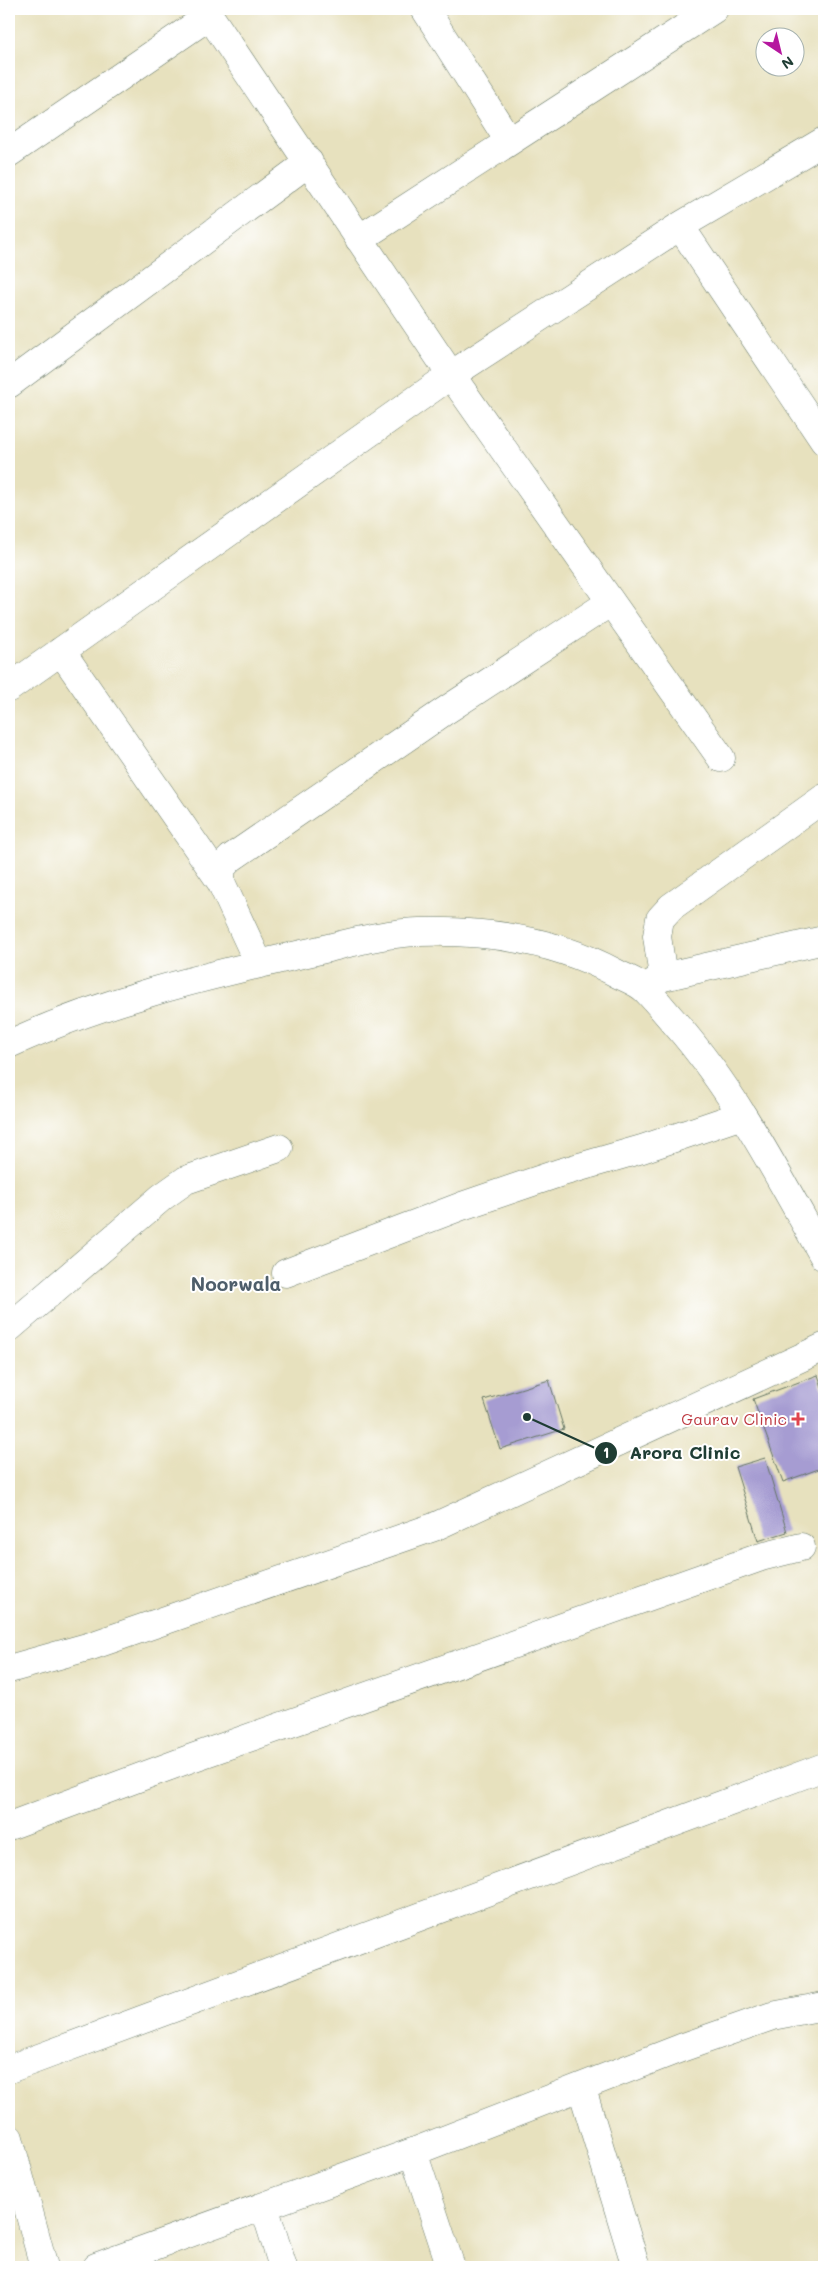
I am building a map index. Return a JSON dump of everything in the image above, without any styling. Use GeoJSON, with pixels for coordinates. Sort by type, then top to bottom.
{"type":"FeatureCollection","features":[{"type":"Feature","properties":{"kind":"street"},"geometry":{"type":"LineString","coordinates":[[425,9],[509,141]]}},
{"type":"Feature","properties":{"kind":"street"},"geometry":{"type":"LineString","coordinates":[[359,239],[714,9]]}},
{"type":"Feature","properties":{"kind":"street"},"geometry":{"type":"LineString","coordinates":[[9,153],[207,12],[451,375],[721,758]]}},
{"type":"Feature","properties":{"kind":"street"},"geometry":{"type":"LineString","coordinates":[[9,688],[451,375],[680,226],[824,141]]}},
{"type":"Feature","properties":{"kind":"street"},"geometry":{"type":"LineString","coordinates":[[9,384],[309,162]]}},
{"type":"Feature","properties":{"kind":"street"},"geometry":{"type":"LineString","coordinates":[[680,226],[824,441]]}},
{"type":"Feature","properties":{"kind":"street"},"geometry":{"type":"LineString","coordinates":[[221,882],[221,868],[231,858],[445,711],[611,602]]}},
{"type":"Feature","properties":{"kind":"street"},"geometry":{"type":"LineString","coordinates":[[61,651],[221,882],[259,964]]}},
{"type":"Feature","properties":{"kind":"street"},"geometry":{"type":"LineString","coordinates":[[824,798],[671,906],[660,919],[654,983],[742,1115],[824,1257]]}},
{"type":"Feature","properties":{"kind":"street"},"geometry":{"type":"LineString","coordinates":[[9,1044],[57,1022],[117,1001],[259,964],[358,942],[416,932],[479,932],[543,944],[588,958],[654,983],[824,940]]}},
{"type":"Feature","properties":{"kind":"street"},"geometry":{"type":"LineString","coordinates":[[286,1273],[462,1206],[742,1115]]}},
{"type":"Feature","properties":{"kind":"street"},"geometry":{"type":"LineString","coordinates":[[9,1328],[162,1197],[186,1180],[280,1148]]}},
{"type":"Feature","properties":{"kind":"street"},"geometry":{"type":"LineString","coordinates":[[9,1669],[91,1646],[434,1527],[824,1347]]}},
{"type":"Feature","properties":{"kind":"street"},"geometry":{"type":"LineString","coordinates":[[9,1826],[188,1759],[761,1557],[801,1547]]}},
{"type":"Feature","properties":{"kind":"street"},"geometry":{"type":"LineString","coordinates":[[9,2069],[824,1767]]}},
{"type":"Feature","properties":{"kind":"street"},"geometry":{"type":"LineString","coordinates":[[96,2267],[582,2089],[681,2048],[772,2016],[824,2006]]}},
{"type":"Feature","properties":{"kind":"street"},"geometry":{"type":"LineString","coordinates":[[582,2089],[636,2267]]}},
{"type":"Feature","properties":{"kind":"street"},"geometry":{"type":"LineString","coordinates":[[9,2138],[44,2267]]}},
{"type":"Feature","properties":{"kind":"street"},"geometry":{"type":"LineString","coordinates":[[413,2152],[452,2267]]}},
{"type":"Feature","properties":{"kind":"street"},"geometry":{"type":"LineString","coordinates":[[264,2206],[283,2267]]}},
{"type":"Feature","properties":{"kind":"building"},"geometry":{"type":"Polygon","coordinates":[[[818,1375],[824,1393],[824,1467],[783,1482],[753,1399],[818,1375]]]}},
{"type":"Feature","properties":{"kind":"building"},"geometry":{"type":"Polygon","coordinates":[[[549,1380],[564,1429],[500,1449],[484,1400],[549,1380]]]}},
{"type":"Feature","properties":{"kind":"building"},"geometry":{"type":"Polygon","coordinates":[[[765,1458],[787,1532],[758,1541],[735,1467],[765,1458]]]}},
{"type":"Feature","properties":{"kind":"place","name":"Arora Clinic"},"geometry":{"type":"Point","coordinates":[527,1417]}},
{"type":"Feature","properties":{"kind":"place","name":"Gaurav Clinic"},"geometry":{"type":"Point","coordinates":[798,1419]}},
{"type":"Feature","properties":{"kind":"district","name":"Noorwala"},"geometry":{"type":"Point","coordinates":[236,1284]}}]}
